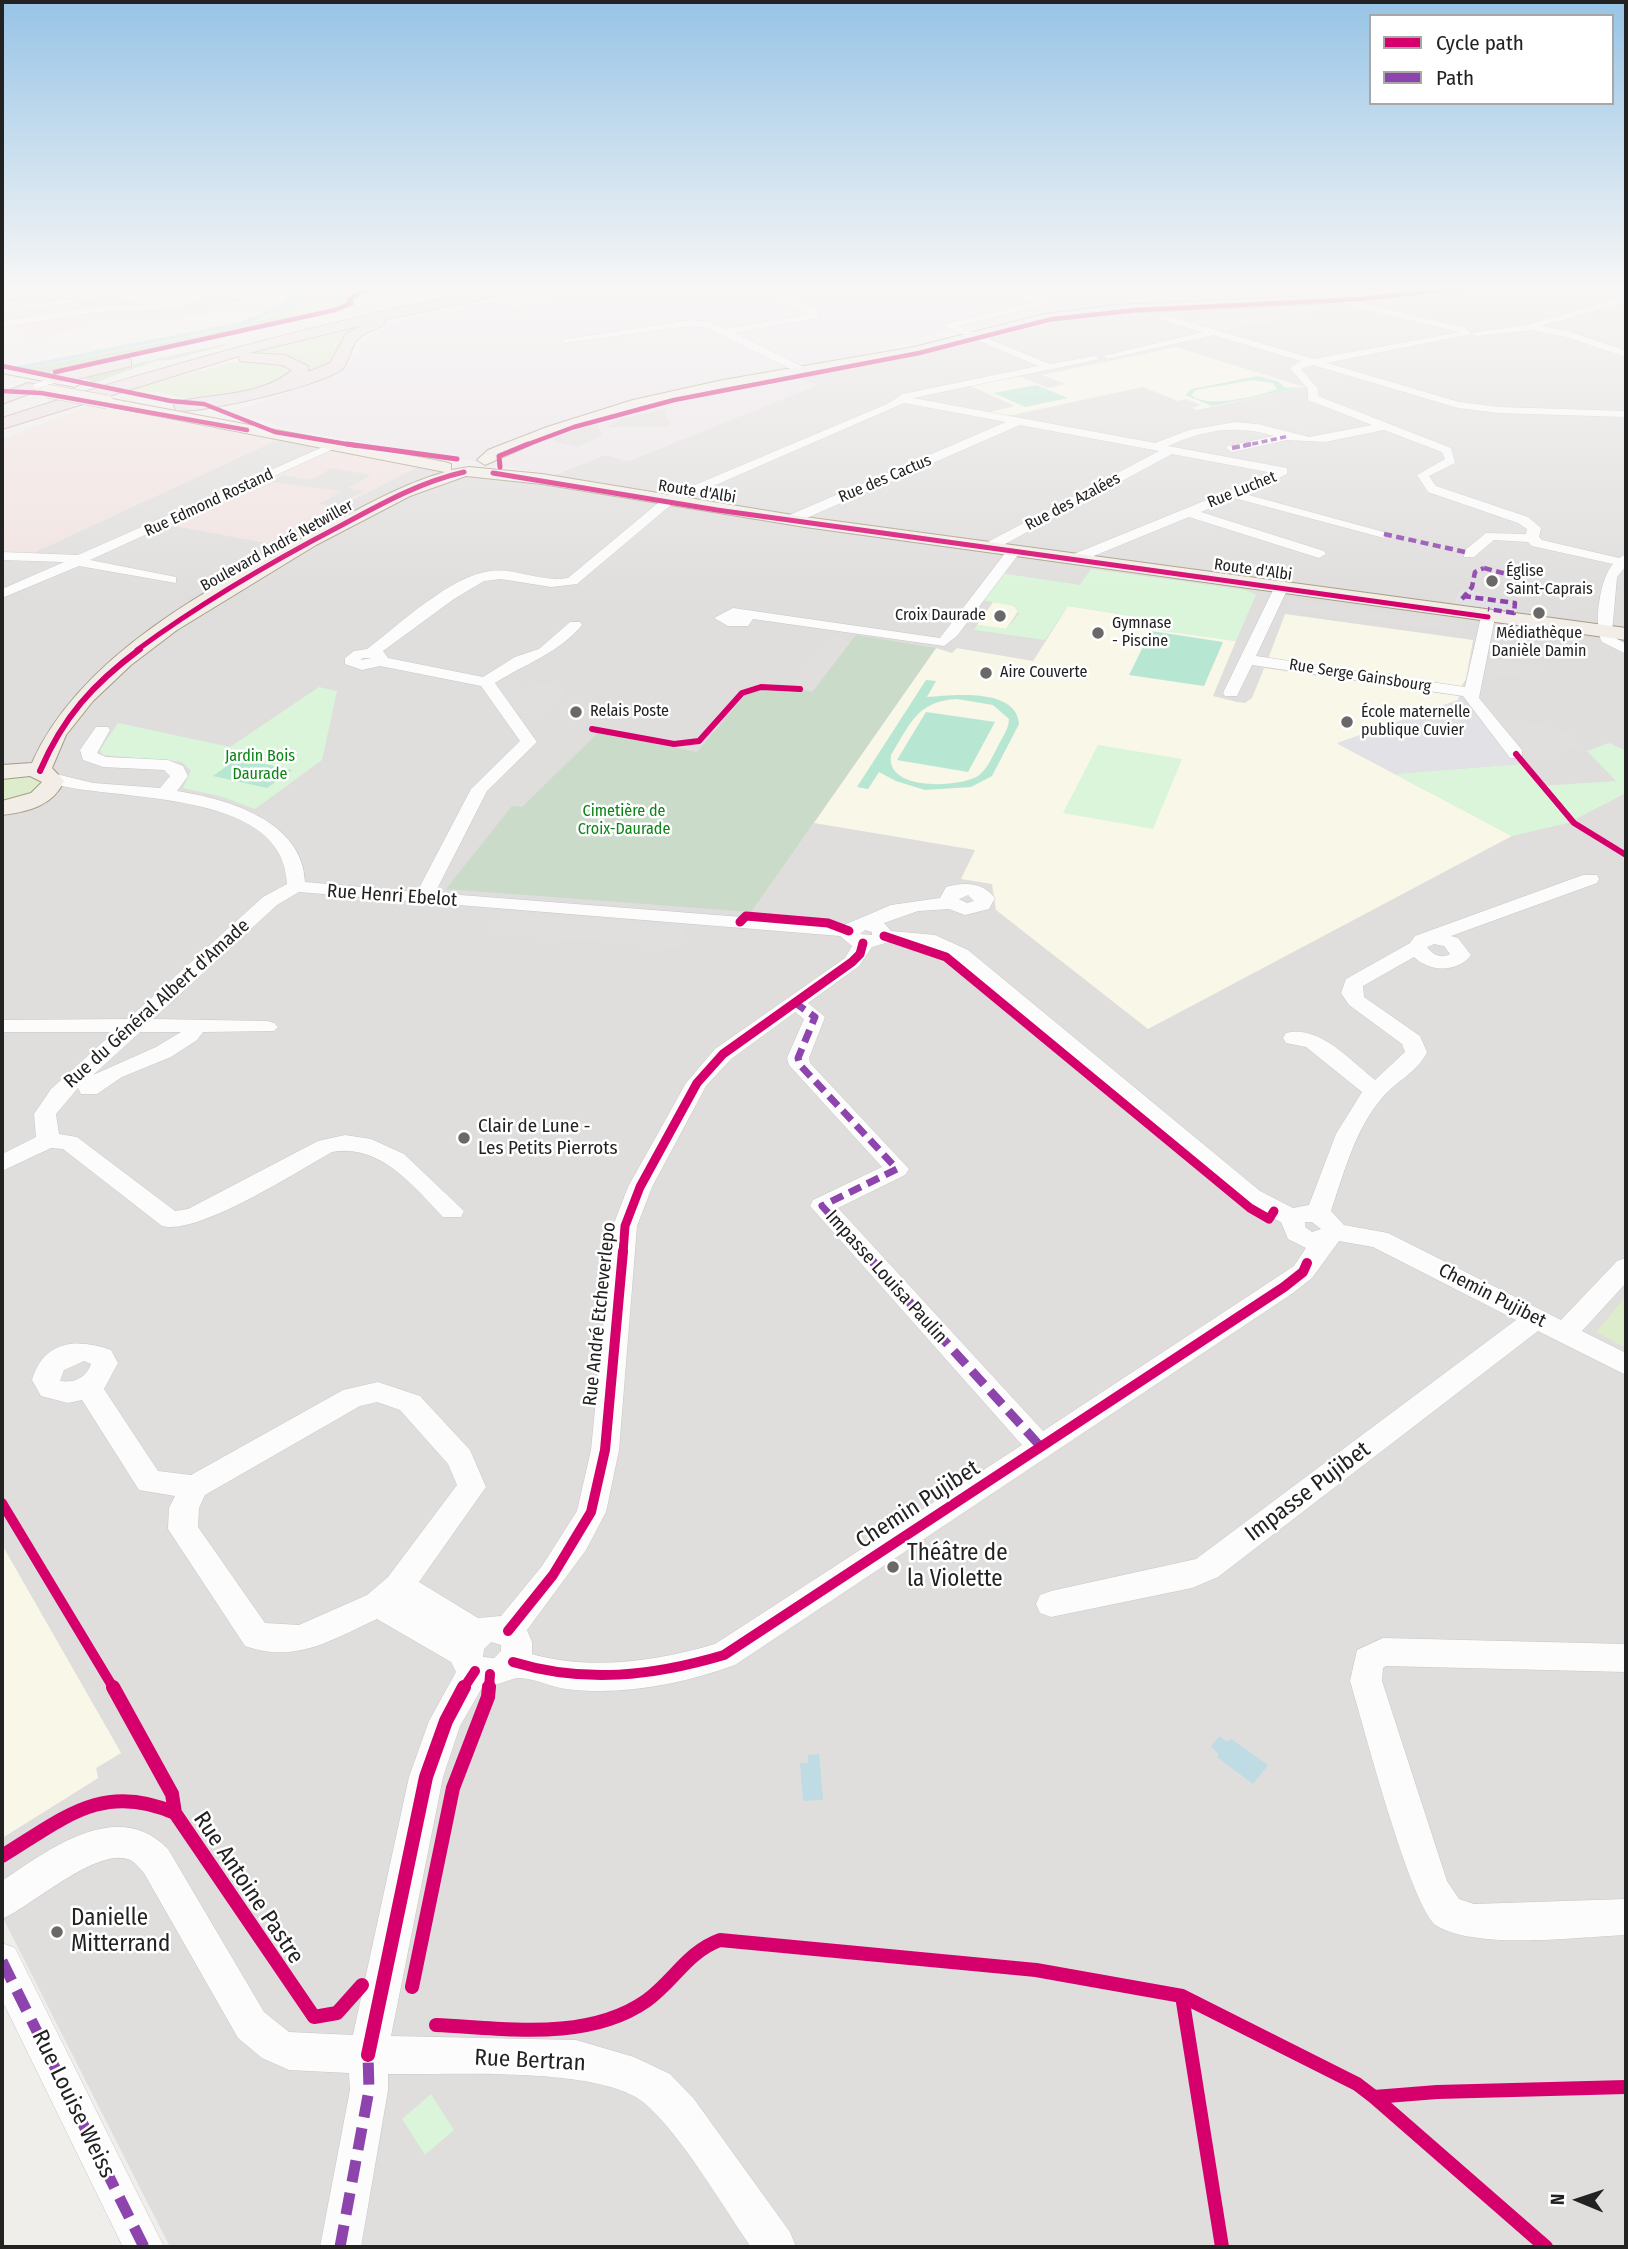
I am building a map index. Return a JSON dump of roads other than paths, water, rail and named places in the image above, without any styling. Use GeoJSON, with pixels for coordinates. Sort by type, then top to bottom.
{"type":"FeatureCollection","features":[{"type":"Feature","properties":{"kind":"highway"},"geometry":{"type":"LineString","coordinates":[[2,416],[86,391]]}},
{"type":"Feature","properties":{"kind":"highway"},"geometry":{"type":"LineString","coordinates":[[2,424],[111,391]]}},
{"type":"Feature","properties":{"kind":"highway"},"geometry":{"type":"LineString","coordinates":[[33,414],[117,391]]}},
{"type":"Feature","properties":{"kind":"highway"},"geometry":{"type":"LineString","coordinates":[[177,410],[208,417],[261,391]]}},
{"type":"Feature","properties":{"kind":"highway"},"geometry":{"type":"LineString","coordinates":[[177,410],[244,398],[265,391]]}},
{"type":"Feature","properties":{"kind":"highway"},"geometry":{"type":"LineString","coordinates":[[244,398],[235,407],[234,413],[250,424]]}},
{"type":"Feature","properties":{"kind":"main road"},"geometry":{"type":"LineString","coordinates":[[71,391],[107,402],[177,410]]}},
{"type":"Feature","properties":{"kind":"main road"},"geometry":{"type":"LineString","coordinates":[[113,391],[177,410]]}},
{"type":"Feature","properties":{"kind":"main road"},"geometry":{"type":"LineString","coordinates":[[457,466],[552,430],[653,399],[695,391]]}},
{"type":"Feature","properties":{"kind":"main road","name":"Route d'Albi"},"geometry":{"type":"LineString","coordinates":[[208,417],[250,424],[275,432]]}},
{"type":"Feature","properties":{"kind":"main road","name":"Route d'Albi"},"geometry":{"type":"LineString","coordinates":[[208,417],[336,445],[668,502],[1626,634]]}},
{"type":"Feature","properties":{"kind":"main road"},"geometry":{"type":"LineString","coordinates":[[457,466],[487,462],[493,453],[552,430]]}},
{"type":"Feature","properties":{"kind":"main road","name":"Route d'Albi"},"geometry":{"type":"LineString","coordinates":[[300,437],[432,458],[457,466]]}},
{"type":"Feature","properties":{"kind":"main road","name":"Route d'Albi"},"geometry":{"type":"LineString","coordinates":[[487,462],[542,479]]}},
{"type":"Feature","properties":{"kind":"main road","name":"Boulevard André Netwiller"},"geometry":{"type":"LineString","coordinates":[[9,771],[49,746],[68,718],[110,675],[191,610],[278,557],[457,466]]}},
{"type":"Feature","properties":{"kind":"main road","name":"Boulevard André Netwiller"},"geometry":{"type":"LineString","coordinates":[[15,807],[51,789],[46,775],[49,746]]}},
{"type":"Feature","properties":{"kind":"main road"},"geometry":{"type":"LineString","coordinates":[[9,771],[46,775]]}},
{"type":"Feature","properties":{"kind":"street"},"geometry":{"type":"LineString","coordinates":[[423,898],[480,789],[529,742],[486,682],[375,657],[480,577],[503,575],[555,584],[572,581],[668,502],[907,396],[932,391]]}},
{"type":"Feature","properties":{"kind":"street"},"geometry":{"type":"LineString","coordinates":[[1313,391],[1312,398],[1443,448],[1451,454],[1451,460],[1423,475],[1432,489],[1523,520],[1534,528],[1532,538]]}},
{"type":"Feature","properties":{"kind":"street"},"geometry":{"type":"LineString","coordinates":[[1414,391],[1470,407],[1626,414]]}},
{"type":"Feature","properties":{"kind":"street","name":"Rue Luchet"},"geometry":{"type":"LineString","coordinates":[[902,400],[1163,452],[1216,458],[1283,471],[1283,474],[1074,559]]}},
{"type":"Feature","properties":{"kind":"street","name":"Rue des Cactus"},"geometry":{"type":"LineString","coordinates":[[790,520],[1018,421]]}},
{"type":"Feature","properties":{"kind":"street","name":"Rue des Azalées"},"geometry":{"type":"LineString","coordinates":[[989,547],[1163,452],[1177,437],[1244,425],[1289,436]]}},
{"type":"Feature","properties":{"kind":"street"},"geometry":{"type":"LineString","coordinates":[[1232,448],[1289,436],[1315,440],[1385,426]]}},
{"type":"Feature","properties":{"kind":"street","name":"Rue Edmond Rostand"},"geometry":{"type":"LineString","coordinates":[[2,594],[336,445]]}},
{"type":"Feature","properties":{"kind":"street"},"geometry":{"type":"LineString","coordinates":[[1163,452],[1197,467],[1216,458]]}},
{"type":"Feature","properties":{"kind":"street"},"geometry":{"type":"LineString","coordinates":[[1231,494],[1384,534]]}},
{"type":"Feature","properties":{"kind":"street"},"geometry":{"type":"LineString","coordinates":[[1188,512],[1319,554]]}},
{"type":"Feature","properties":{"kind":"street"},"geometry":{"type":"LineString","coordinates":[[1469,554],[1491,536],[1532,538],[1541,544],[1623,560],[1610,576],[1605,632],[1606,639],[1626,650]]}},
{"type":"Feature","properties":{"kind":"street"},"geometry":{"type":"LineString","coordinates":[[747,618],[939,643],[952,634],[1014,551]]}},
{"type":"Feature","properties":{"kind":"street"},"geometry":{"type":"LineString","coordinates":[[2,556],[73,561],[170,580]]}},
{"type":"Feature","properties":{"kind":"street"},"geometry":{"type":"LineString","coordinates":[[1231,693],[1281,588]]}},
{"type":"Feature","properties":{"kind":"street"},"geometry":{"type":"LineString","coordinates":[[1488,617],[1472,693],[1473,702],[1516,754]]}},
{"type":"Feature","properties":{"kind":"street"},"geometry":{"type":"LineString","coordinates":[[486,682],[520,660],[544,652],[575,625]]}},
{"type":"Feature","properties":{"kind":"street","name":"Rue Serge Gainsbourg"},"geometry":{"type":"LineString","coordinates":[[1249,660],[1472,693]]}},
{"type":"Feature","properties":{"kind":"street"},"geometry":{"type":"LineString","coordinates":[[102,730],[88,750],[89,756],[103,762],[168,765],[177,770],[179,776],[165,794]]}},
{"type":"Feature","properties":{"kind":"street"},"geometry":{"type":"LineString","coordinates":[[46,775],[91,789],[165,794],[234,812],[272,831],[291,852],[299,872],[296,886]]}},
{"type":"Feature","properties":{"kind":"street"},"geometry":{"type":"LineString","coordinates":[[15,807],[91,789]]}},
{"type":"Feature","properties":{"kind":"street","name":"Chemin Pujibet"},"geometry":{"type":"LineString","coordinates":[[513,1662],[541,1671],[593,1676],[677,1670],[724,1655],[1284,1287],[1303,1272],[1321,1238],[1348,1132],[1359,1110],[1375,1091],[1413,1059],[1416,1052],[1412,1041],[1356,1001],[1351,993],[1353,983],[1449,929],[1590,879]]}},
{"type":"Feature","properties":{"kind":"street","name":"Rue Henri Ebelot"},"geometry":{"type":"LineString","coordinates":[[296,886],[323,891],[928,939],[961,954],[1252,1197],[1295,1226]]}},
{"type":"Feature","properties":{"kind":"street","name":"Rue du Général Albert d'Amade"},"geometry":{"type":"LineString","coordinates":[[48,1140],[46,1114],[49,1105],[274,898],[296,886]]}},
{"type":"Feature","properties":{"kind":"street"},"geometry":{"type":"LineString","coordinates":[[867,934],[890,911],[949,903]]}},
{"type":"Feature","properties":{"kind":"street","name":"Rue André Etcheverlepo"},"geometry":{"type":"LineString","coordinates":[[508,1631],[554,1574],[591,1512],[605,1450],[618,1275],[629,1209],[697,1083],[723,1054],[852,962],[860,954],[867,934]]}},
{"type":"Feature","properties":{"kind":"street","name":"Impasse Louisa Paulin"},"geometry":{"type":"LineString","coordinates":[[794,1002],[815,1017],[798,1058],[800,1066],[897,1169],[822,1206],[1041,1447]]}},
{"type":"Feature","properties":{"kind":"street"},"geometry":{"type":"LineString","coordinates":[[89,1089],[100,1078],[179,1043],[194,1031],[197,1025]]}},
{"type":"Feature","properties":{"kind":"street"},"geometry":{"type":"LineString","coordinates":[[2,1026],[267,1027]]}},
{"type":"Feature","properties":{"kind":"street"},"geometry":{"type":"LineString","coordinates":[[1294,1038],[1312,1042],[1375,1091]]}},
{"type":"Feature","properties":{"kind":"street"},"geometry":{"type":"LineString","coordinates":[[2,1163],[48,1140],[69,1142],[83,1150],[162,1216],[171,1220],[194,1216],[339,1141],[362,1142],[389,1155],[411,1171],[453,1211]]}},
{"type":"Feature","properties":{"kind":"street"},"geometry":{"type":"LineString","coordinates":[[1302,1214],[1321,1238],[1295,1226],[1302,1214]]}},
{"type":"Feature","properties":{"kind":"street","name":"Chemin Pujibet"},"geometry":{"type":"LineString","coordinates":[[1321,1238],[1379,1239],[1565,1333],[1626,1267]]}},
{"type":"Feature","properties":{"kind":"street","name":"Impasse Pujibet"},"geometry":{"type":"LineString","coordinates":[[1051,1604],[1192,1576],[1207,1568],[1537,1318]]}},
{"type":"Feature","properties":{"kind":"street"},"geometry":{"type":"LineString","coordinates":[[1565,1333],[1626,1365]]}},
{"type":"Feature","properties":{"kind":"street"},"geometry":{"type":"LineString","coordinates":[[88,1387],[149,1482],[194,1487]]}},
{"type":"Feature","properties":{"kind":"street"},"geometry":{"type":"LineString","coordinates":[[378,1392],[410,1402],[460,1458],[472,1487],[388,1595],[301,1639],[256,1636],[183,1529],[184,1508],[194,1487],[352,1397],[378,1392]]}},
{"type":"Feature","properties":{"kind":"street"},"geometry":{"type":"LineString","coordinates":[[340,2247],[369,2090],[368,2054],[419,1802],[472,1653],[496,1628],[508,1631],[514,1636],[518,1648],[513,1662],[498,1672],[472,1653],[388,1595]]}},
{"type":"Feature","properties":{"kind":"street"},"geometry":{"type":"LineString","coordinates":[[1626,1658],[1383,1652],[1368,1660],[1366,1681],[1433,1890],[1447,1912],[1474,1922],[1626,1917]]}},
{"type":"Feature","properties":{"kind":"street"},"geometry":{"type":"LineString","coordinates":[[2,1901],[89,1849],[105,1844],[135,1844],[156,1861],[251,2025],[271,2044],[287,2052],[368,2054]]}},
{"type":"Feature","properties":{"kind":"street","name":"Rue Louise Weiss"},"geometry":{"type":"LineString","coordinates":[[2,1961],[144,2247]]}},
{"type":"Feature","properties":{"kind":"street","name":"Rue Bertran"},"geometry":{"type":"LineString","coordinates":[[368,2054],[576,2059],[621,2070],[656,2088],[680,2113],[775,2247]]}},
{"type":"Feature","properties":{"kind":"water"},"geometry":{"type":"Polygon","coordinates":[[[1219,1736],[1227,1742],[1231,1739],[1268,1765],[1253,1784],[1217,1757],[1219,1754],[1211,1747],[1219,1736]]]}},
{"type":"Feature","properties":{"kind":"water"},"geometry":{"type":"Polygon","coordinates":[[[819,1754],[823,1800],[803,1801],[800,1763],[808,1763],[808,1755],[819,1754]]]}},
{"type":"Feature","properties":{"kind":"place","name":"Église Saint-Caprais"},"geometry":{"type":"Point","coordinates":[1492,581]}},
{"type":"Feature","properties":{"kind":"place","name":"Médiathèque Danièle Damin"},"geometry":{"type":"Point","coordinates":[1539,613]}},
{"type":"Feature","properties":{"kind":"place","name":"Croix Daurade"},"geometry":{"type":"Point","coordinates":[1000,616]}},
{"type":"Feature","properties":{"kind":"place","name":"Gymnase - Piscine"},"geometry":{"type":"Point","coordinates":[1098,633]}},
{"type":"Feature","properties":{"kind":"place","name":"Aire Couverte"},"geometry":{"type":"Point","coordinates":[986,673]}},
{"type":"Feature","properties":{"kind":"place","name":"Relais Poste"},"geometry":{"type":"Point","coordinates":[576,712]}},
{"type":"Feature","properties":{"kind":"place","name":"École maternelle publique Cuvier"},"geometry":{"type":"Point","coordinates":[1347,722]}},
{"type":"Feature","properties":{"kind":"place","name":"Clair de Lune - Les Petits Pierrots"},"geometry":{"type":"Point","coordinates":[464,1138]}},
{"type":"Feature","properties":{"kind":"place","name":"Théâtre de la Violette"},"geometry":{"type":"Point","coordinates":[893,1567]}},
{"type":"Feature","properties":{"kind":"place","name":"Danielle Mitterrand"},"geometry":{"type":"Point","coordinates":[57,1932]}},
{"type":"Feature","properties":{"kind":"park label","name":"Jardin Bois Daurade"},"geometry":{"type":"Point","coordinates":[260,766]}},
{"type":"Feature","properties":{"kind":"park label","name":"Cimetière de Croix-Daurade"},"geometry":{"type":"Point","coordinates":[624,821]}}]}
